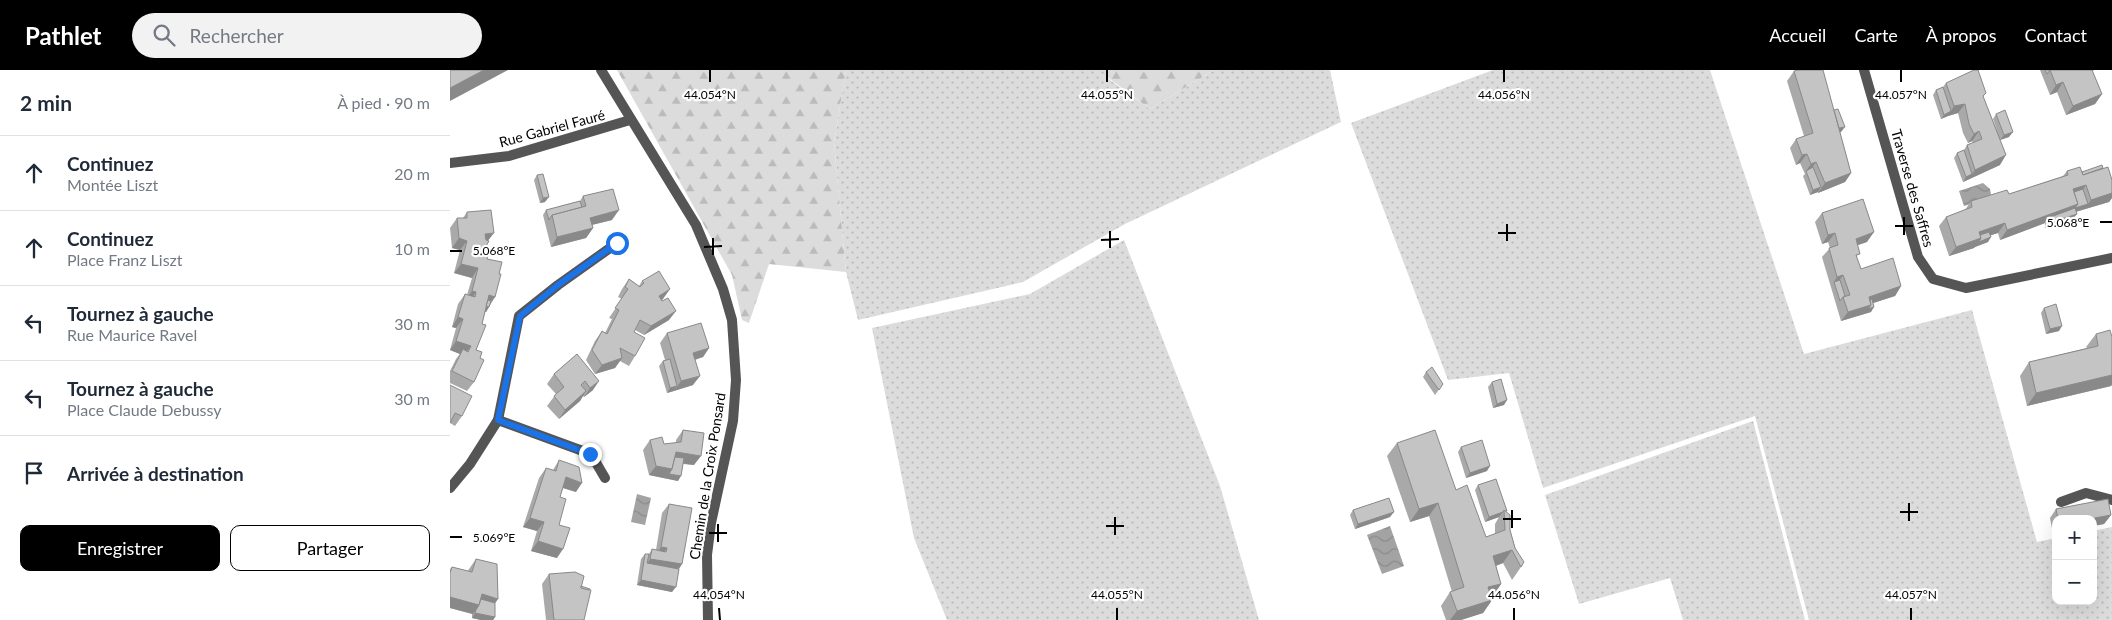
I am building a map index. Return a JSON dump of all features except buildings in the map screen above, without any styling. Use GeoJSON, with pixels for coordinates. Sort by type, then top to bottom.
{"type":"FeatureCollection","features":[{"type":"Feature","properties":{"kind":"street","name":"Chemin de la Croix Ponsard"},"geometry":{"type":"LineString","coordinates":[[601,70],[696,225],[724,289],[732,320],[736,380],[733,421],[711,524],[707,555],[708,620]]}},
{"type":"Feature","properties":{"kind":"street","name":"Traverse des Saffres"},"geometry":{"type":"LineString","coordinates":[[1864,70],[1918,257],[1934,279],[1966,288],[2112,258]]}},
{"type":"Feature","properties":{"kind":"street","name":"Rue Gabriel Fauré"},"geometry":{"type":"LineString","coordinates":[[450,163],[509,156],[630,120]]}},
{"type":"Feature","properties":{"kind":"street"},"geometry":{"type":"LineString","coordinates":[[450,488],[470,464],[498,420],[520,316],[558,285],[617,243]]}},
{"type":"Feature","properties":{"kind":"street"},"geometry":{"type":"LineString","coordinates":[[498,420],[590,454],[605,478]]}},
{"type":"Feature","properties":{"kind":"street"},"geometry":{"type":"LineString","coordinates":[[2061,502],[2086,493],[2112,500]]}},
{"type":"Feature","properties":{"kind":"green space"},"geometry":{"type":"Polygon","coordinates":[[[617,70],[846,70],[834,142],[846,272],[769,264],[749,323],[742,320],[732,275],[617,70]]]}},
{"type":"Feature","properties":{"kind":"green space"},"geometry":{"type":"Polygon","coordinates":[[[846,70],[1107,70],[1106,77],[1150,109],[1214,70],[1330,70],[1341,122],[1125,224],[1023,282],[858,320],[846,272],[834,142],[846,70]]]}},
{"type":"Feature","properties":{"kind":"green space"},"geometry":{"type":"Polygon","coordinates":[[[1107,70],[1214,70],[1150,109],[1106,76],[1107,70]]]}},
{"type":"Feature","properties":{"kind":"green space"},"geometry":{"type":"Polygon","coordinates":[[[1493,70],[1710,70],[1804,354],[1972,310],[2037,542],[2052,539],[2052,605],[2097,605],[2097,530],[2112,527],[2112,620],[1809,620],[1755,416],[1543,488],[1509,373],[1448,380],[1351,123],[1493,70]]]}},
{"type":"Feature","properties":{"kind":"green space"},"geometry":{"type":"Polygon","coordinates":[[[1124,240],[1220,486],[1259,620],[947,620],[914,538],[872,328],[1030,294],[1124,240]]]}},
{"type":"Feature","properties":{"kind":"green space"},"geometry":{"type":"Polygon","coordinates":[[[1753,421],[1805,620],[1683,620],[1670,578],[1579,604],[1545,495],[1753,421]]]}},
{"type":"Feature","properties":{"kind":"water"},"geometry":{"type":"Polygon","coordinates":[[[1983,183],[1990,189],[1991,194],[1988,199],[1964,206],[1959,191],[1983,183]]]}},
{"type":"Feature","properties":{"kind":"water"},"geometry":{"type":"Polygon","coordinates":[[[637,494],[651,498],[645,525],[631,522],[637,494]]]}},
{"type":"Feature","properties":{"kind":"water"},"geometry":{"type":"Polygon","coordinates":[[[1390,526],[1404,566],[1382,574],[1367,535],[1390,526]]]}},
{"type":"Feature","properties":{"kind":"route"},"geometry":{"type":"LineString","coordinates":[[590,454],[498,420],[520,316],[558,285],[617,243]]}}]}
